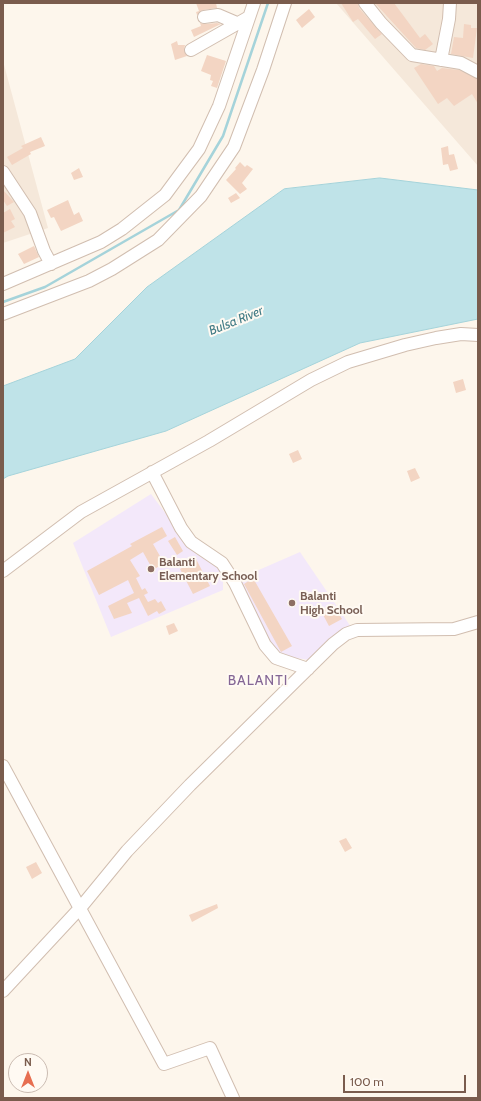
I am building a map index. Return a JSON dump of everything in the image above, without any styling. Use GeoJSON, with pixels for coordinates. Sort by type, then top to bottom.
{"type":"FeatureCollection","features":[{"type":"Feature","properties":{"kind":"street"},"geometry":{"type":"LineString","coordinates":[[3,284],[101,242],[122,229],[165,194],[199,149],[219,106],[244,21],[254,3]]}},
{"type":"Feature","properties":{"kind":"street"},"geometry":{"type":"LineString","coordinates":[[3,314],[89,281],[112,269],[158,240],[201,196],[234,147],[263,70],[285,3]]}},
{"type":"Feature","properties":{"kind":"street"},"geometry":{"type":"LineString","coordinates":[[365,3],[381,23],[412,55],[461,63],[478,72]]}},
{"type":"Feature","properties":{"kind":"street"},"geometry":{"type":"LineString","coordinates":[[441,60],[449,19],[450,3]]}},
{"type":"Feature","properties":{"kind":"street"},"geometry":{"type":"LineString","coordinates":[[204,17],[218,15],[244,21]]}},
{"type":"Feature","properties":{"kind":"street"},"geometry":{"type":"LineString","coordinates":[[191,50],[244,21]]}},
{"type":"Feature","properties":{"kind":"street"},"geometry":{"type":"LineString","coordinates":[[3,172],[30,213],[44,251],[51,264]]}},
{"type":"Feature","properties":{"kind":"street"},"geometry":{"type":"LineString","coordinates":[[3,571],[81,512],[209,441],[311,380],[348,362],[436,338],[461,334],[478,334]]}},
{"type":"Feature","properties":{"kind":"street"},"geometry":{"type":"LineString","coordinates":[[152,472],[181,528],[191,542],[222,563],[235,583],[265,645],[276,658],[308,669]]}},
{"type":"Feature","properties":{"kind":"street"},"geometry":{"type":"LineString","coordinates":[[3,991],[81,907],[127,851],[190,785],[333,644],[346,634],[357,630],[454,629],[478,622]]}},
{"type":"Feature","properties":{"kind":"street"},"geometry":{"type":"LineString","coordinates":[[3,766],[81,907],[164,1064],[210,1048],[233,1098]]}},
{"type":"Feature","properties":{"kind":"shaded area"},"geometry":{"type":"Polygon","coordinates":[[[336,3],[478,3],[478,166],[336,3]]]}},
{"type":"Feature","properties":{"kind":"shaded area"},"geometry":{"type":"Polygon","coordinates":[[[3,61],[48,228],[3,243],[3,61]]]}},
{"type":"Feature","properties":{"kind":"shaded area","name":"Balanti Elementary School"},"geometry":{"type":"Polygon","coordinates":[[[151,494],[196,554],[214,562],[223,575],[223,590],[111,637],[73,543],[151,494]]]}},
{"type":"Feature","properties":{"kind":"shaded area","name":"Balanti High School"},"geometry":{"type":"Polygon","coordinates":[[[300,552],[351,627],[309,660],[279,655],[270,645],[238,579],[300,552]]]}},
{"type":"Feature","properties":{"kind":"water","name":"Bulsa River"},"geometry":{"type":"Polygon","coordinates":[[[380,178],[478,190],[478,319],[360,343],[166,431],[8,476],[3,479],[3,386],[75,359],[147,287],[284,189],[380,178]]]}},
{"type":"Feature","properties":{"kind":"building"},"geometry":{"type":"Polygon","coordinates":[[[196,3],[216,3],[217,8],[203,10],[197,15],[196,12],[199,11],[196,3]]]}},
{"type":"Feature","properties":{"kind":"building"},"geometry":{"type":"Polygon","coordinates":[[[341,3],[358,3],[359,8],[382,34],[375,39],[358,19],[353,22],[341,3]]]}},
{"type":"Feature","properties":{"kind":"building"},"geometry":{"type":"Polygon","coordinates":[[[375,3],[394,3],[420,38],[425,34],[433,44],[425,50],[416,48],[375,3]]]}},
{"type":"Feature","properties":{"kind":"building"},"geometry":{"type":"Polygon","coordinates":[[[309,9],[315,17],[302,28],[296,20],[309,9]]]}},
{"type":"Feature","properties":{"kind":"building"},"geometry":{"type":"Polygon","coordinates":[[[200,23],[221,24],[194,37],[191,30],[201,26],[200,23]]]}},
{"type":"Feature","properties":{"kind":"building"},"geometry":{"type":"Polygon","coordinates":[[[464,24],[471,25],[471,28],[477,28],[473,58],[451,54],[454,37],[463,38],[464,24]]]}},
{"type":"Feature","properties":{"kind":"building"},"geometry":{"type":"Polygon","coordinates":[[[177,41],[178,45],[185,45],[184,50],[187,56],[175,60],[171,44],[177,41]]]}},
{"type":"Feature","properties":{"kind":"building"},"geometry":{"type":"Polygon","coordinates":[[[207,55],[226,61],[217,88],[211,86],[213,81],[210,80],[211,75],[201,71],[207,55]]]}},
{"type":"Feature","properties":{"kind":"building"},"geometry":{"type":"Polygon","coordinates":[[[421,64],[434,66],[437,71],[442,68],[459,70],[478,79],[478,104],[472,94],[454,106],[447,98],[438,104],[414,68],[421,64]]]}},
{"type":"Feature","properties":{"kind":"building"},"geometry":{"type":"Polygon","coordinates":[[[41,137],[45,146],[30,152],[31,154],[12,165],[7,157],[23,148],[21,146],[41,137]]]}},
{"type":"Feature","properties":{"kind":"building"},"geometry":{"type":"Polygon","coordinates":[[[448,146],[449,155],[454,154],[458,169],[450,171],[448,164],[443,165],[441,148],[448,146]]]}},
{"type":"Feature","properties":{"kind":"building"},"geometry":{"type":"Polygon","coordinates":[[[240,162],[245,167],[247,165],[253,169],[242,183],[247,189],[240,194],[226,180],[240,162]]]}},
{"type":"Feature","properties":{"kind":"building"},"geometry":{"type":"Polygon","coordinates":[[[79,168],[83,177],[74,180],[71,173],[79,168]]]}},
{"type":"Feature","properties":{"kind":"building"},"geometry":{"type":"Polygon","coordinates":[[[3,190],[14,202],[7,206],[3,200],[3,190]]]}},
{"type":"Feature","properties":{"kind":"building"},"geometry":{"type":"Polygon","coordinates":[[[236,193],[240,198],[231,203],[228,198],[236,193]]]}},
{"type":"Feature","properties":{"kind":"building"},"geometry":{"type":"Polygon","coordinates":[[[68,200],[74,215],[79,212],[83,221],[61,231],[54,217],[51,218],[47,210],[68,200]]]}},
{"type":"Feature","properties":{"kind":"building"},"geometry":{"type":"Polygon","coordinates":[[[10,209],[15,219],[11,221],[15,227],[3,233],[3,213],[10,209]]]}},
{"type":"Feature","properties":{"kind":"building"},"geometry":{"type":"Polygon","coordinates":[[[34,246],[39,257],[24,264],[18,254],[34,246]]]}},
{"type":"Feature","properties":{"kind":"building"},"geometry":{"type":"Polygon","coordinates":[[[463,379],[466,390],[456,393],[453,382],[463,379]]]}},
{"type":"Feature","properties":{"kind":"building"},"geometry":{"type":"Polygon","coordinates":[[[298,450],[302,459],[293,463],[289,454],[298,450]]]}},
{"type":"Feature","properties":{"kind":"building"},"geometry":{"type":"Polygon","coordinates":[[[415,468],[420,478],[411,482],[407,471],[415,468]]]}},
{"type":"Feature","properties":{"kind":"building"},"geometry":{"type":"Polygon","coordinates":[[[162,527],[167,536],[153,544],[164,563],[153,570],[143,552],[130,560],[140,576],[136,578],[142,590],[145,588],[148,593],[144,595],[148,602],[155,599],[158,603],[161,601],[166,610],[159,614],[157,611],[148,616],[139,598],[127,603],[132,613],[114,619],[108,606],[134,593],[128,580],[99,595],[87,571],[132,546],[130,544],[162,527]]]}},
{"type":"Feature","properties":{"kind":"building"},"geometry":{"type":"Polygon","coordinates":[[[175,537],[183,551],[177,555],[168,541],[175,537]]]}},
{"type":"Feature","properties":{"kind":"building"},"geometry":{"type":"Polygon","coordinates":[[[195,557],[210,586],[193,594],[180,569],[189,564],[188,561],[195,557]]]}},
{"type":"Feature","properties":{"kind":"building"},"geometry":{"type":"Polygon","coordinates":[[[253,578],[292,646],[281,652],[244,584],[253,578]]]}},
{"type":"Feature","properties":{"kind":"building"},"geometry":{"type":"Polygon","coordinates":[[[333,604],[342,619],[329,626],[321,611],[333,604]]]}},
{"type":"Feature","properties":{"kind":"building"},"geometry":{"type":"Polygon","coordinates":[[[174,623],[178,631],[169,635],[166,626],[174,623]]]}},
{"type":"Feature","properties":{"kind":"building"},"geometry":{"type":"Polygon","coordinates":[[[346,838],[352,848],[345,852],[339,841],[346,838]]]}},
{"type":"Feature","properties":{"kind":"building"},"geometry":{"type":"Polygon","coordinates":[[[36,862],[42,873],[32,879],[26,867],[36,862]]]}},
{"type":"Feature","properties":{"kind":"building"},"geometry":{"type":"Polygon","coordinates":[[[217,904],[218,908],[192,922],[189,915],[217,904]]]}},
{"type":"Feature","properties":{"kind":"waterway"},"geometry":{"type":"LineString","coordinates":[[3,302],[45,287],[179,210],[223,136],[268,3]]}},
{"type":"Feature","properties":{"kind":"place","name":"Balanti Elementary School"},"geometry":{"type":"Point","coordinates":[151,569]}},
{"type":"Feature","properties":{"kind":"place","name":"Balanti High School"},"geometry":{"type":"Point","coordinates":[292,603]}},
{"type":"Feature","properties":{"kind":"district","name":"BALANTI"},"geometry":{"type":"Point","coordinates":[258,681]}}]}
